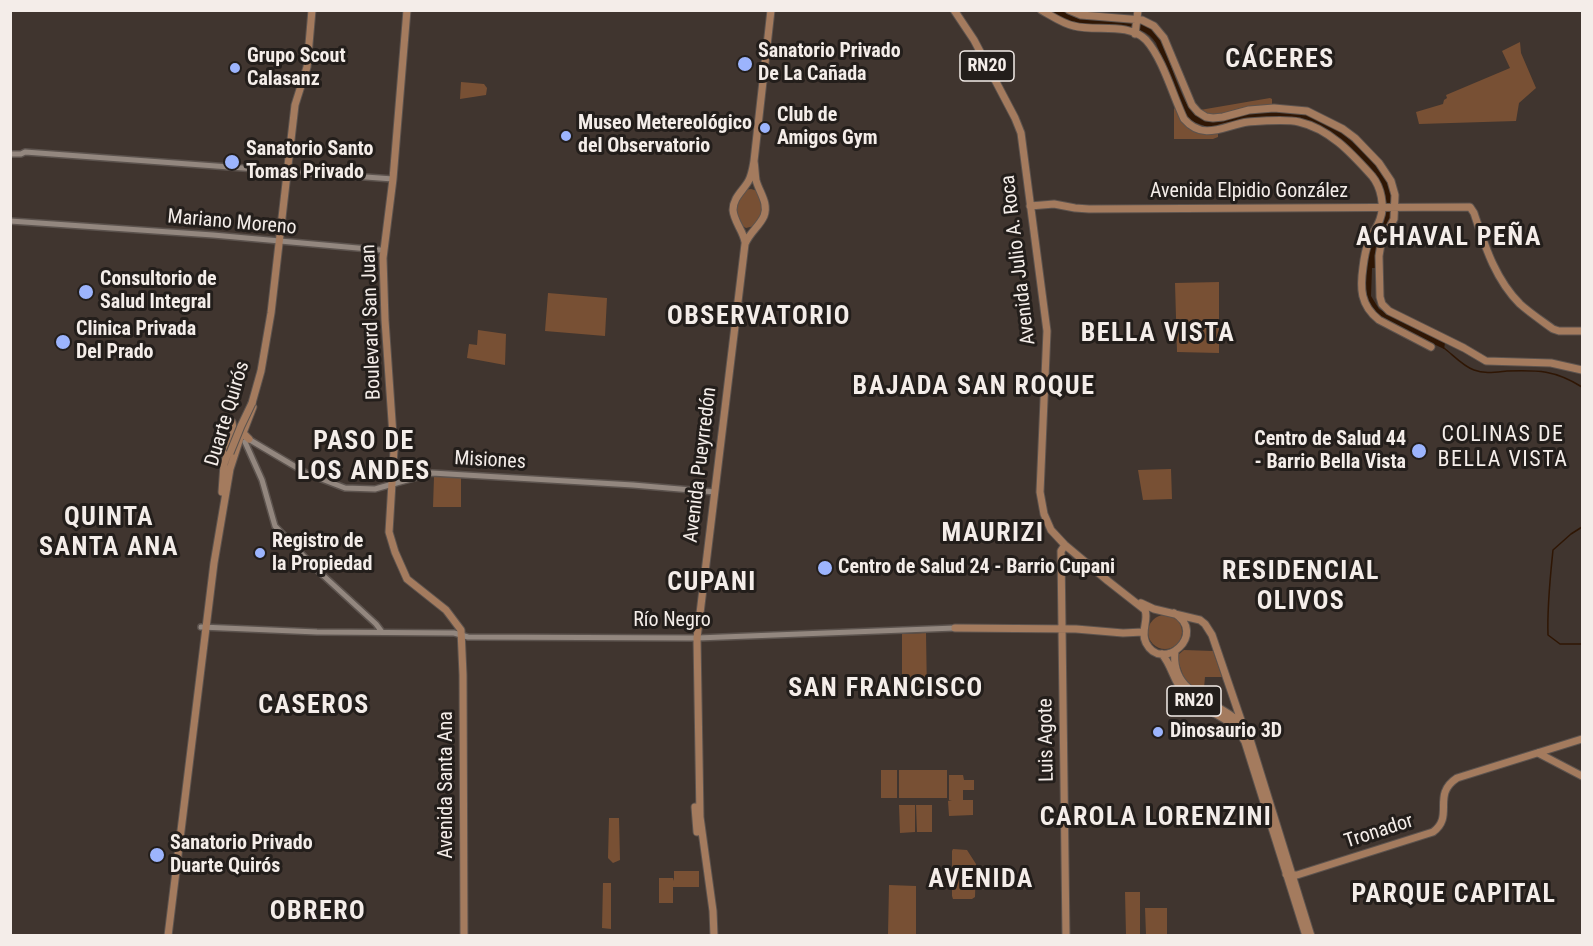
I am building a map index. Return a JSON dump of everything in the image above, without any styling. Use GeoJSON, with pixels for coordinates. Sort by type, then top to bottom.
{"type":"FeatureCollection","features":[{"type":"Feature","properties":{"kind":"main road","name":"Duarte Quirós"},"geometry":{"type":"LineString","coordinates":[[165,936],[215,531],[233,451],[257,390],[271,313],[295,105],[307,67],[312,10]]}},
{"type":"Feature","properties":{"kind":"main road","name":"Boulevard San Juan"},"geometry":{"type":"LineString","coordinates":[[405,10],[391,179],[382,247],[394,450],[389,532],[403,573],[409,581],[446,610],[462,634]]}},
{"type":"Feature","properties":{"kind":"main road","name":"Avenida Pueyrredón"},"geometry":{"type":"LineString","coordinates":[[714,936],[701,828],[697,638],[745,244],[733,206],[751,176],[754,161],[771,10]]}},
{"type":"Feature","properties":{"kind":"main road","name":"Avenida Julio A. Roca"},"geometry":{"type":"LineString","coordinates":[[954,10],[970,34],[1018,123],[1047,332],[1040,497],[1048,525],[1063,548],[1145,610],[1147,615],[1144,637],[1148,647],[1162,654]]}},
{"type":"Feature","properties":{"kind":"main road"},"geometry":{"type":"LineString","coordinates":[[1041,10],[1072,26],[1115,29],[1150,23],[1161,33],[1189,100],[1198,112],[1206,117],[1218,118],[1248,110],[1274,108],[1304,111],[1347,132],[1379,163],[1389,175],[1393,186],[1393,222],[1380,249],[1379,292],[1386,309],[1486,361],[1551,363],[1582,370]]}},
{"type":"Feature","properties":{"kind":"main road"},"geometry":{"type":"LineString","coordinates":[[1069,10],[1081,15],[1136,26]]}},
{"type":"Feature","properties":{"kind":"main road"},"geometry":{"type":"LineString","coordinates":[[1138,10],[1136,26],[1154,52],[1184,119],[1191,126],[1214,131],[1251,122],[1297,122],[1326,134],[1374,179],[1381,191],[1383,208],[1365,255],[1361,283],[1363,300],[1369,311],[1379,320],[1431,347]]}},
{"type":"Feature","properties":{"kind":"main road","name":"Avenida Pueyrredón"},"geometry":{"type":"LineString","coordinates":[[745,244],[750,233],[760,223],[765,210],[754,161]]}},
{"type":"Feature","properties":{"kind":"main road"},"geometry":{"type":"LineString","coordinates":[[744,188],[752,185],[759,188]]}},
{"type":"Feature","properties":{"kind":"main road","name":"Avenida Elpidio González"},"geometry":{"type":"LineString","coordinates":[[1030,206],[1054,204],[1089,209],[1470,207],[1496,272],[1521,305],[1553,329],[1582,331]]}},
{"type":"Feature","properties":{"kind":"main road"},"geometry":{"type":"LineString","coordinates":[[740,226],[747,230],[754,228]]}},
{"type":"Feature","properties":{"kind":"main road"},"geometry":{"type":"LineString","coordinates":[[382,247],[391,251]]}},
{"type":"Feature","properties":{"kind":"main road"},"geometry":{"type":"LineString","coordinates":[[233,451],[257,390]]}},
{"type":"Feature","properties":{"kind":"main road"},"geometry":{"type":"LineString","coordinates":[[232,440],[242,433]]}},
{"type":"Feature","properties":{"kind":"main road"},"geometry":{"type":"LineString","coordinates":[[222,492],[224,464],[232,440],[234,435],[242,433]]}},
{"type":"Feature","properties":{"kind":"main road","name":"Duarte Quirós"},"geometry":{"type":"LineString","coordinates":[[204,627],[233,451]]}},
{"type":"Feature","properties":{"kind":"main road","name":"Luis Agote"},"geometry":{"type":"LineString","coordinates":[[1063,548],[1066,936]]}},
{"type":"Feature","properties":{"kind":"main road","name":"Avenida Julio A. Roca"},"geometry":{"type":"LineString","coordinates":[[1126,594],[1160,611],[1200,620],[1210,630],[1243,727]]}},
{"type":"Feature","properties":{"kind":"main road"},"geometry":{"type":"LineString","coordinates":[[1144,628],[1152,615],[1160,611]]}},
{"type":"Feature","properties":{"kind":"main road"},"geometry":{"type":"LineString","coordinates":[[1162,654],[1175,651],[1184,641],[1186,632],[1184,623],[1174,613]]}},
{"type":"Feature","properties":{"kind":"main road","name":"Río Negro"},"geometry":{"type":"LineString","coordinates":[[955,628],[1062,628],[1124,633],[1144,628]]}},
{"type":"Feature","properties":{"kind":"main road","name":"Avenida Santa Ana"},"geometry":{"type":"LineString","coordinates":[[462,634],[464,936]]}},
{"type":"Feature","properties":{"kind":"main road","name":"RN20"},"geometry":{"type":"LineString","coordinates":[[1175,651],[1177,670],[1191,691],[1202,700],[1228,713],[1249,736],[1306,936]]}},
{"type":"Feature","properties":{"kind":"main road","name":"RN20"},"geometry":{"type":"LineString","coordinates":[[1162,654],[1169,663],[1176,682],[1185,694],[1197,704],[1227,720],[1243,738],[1311,936]]}},
{"type":"Feature","properties":{"kind":"main road","name":"Tronador"},"geometry":{"type":"LineString","coordinates":[[1289,874],[1330,865],[1433,832],[1442,821],[1444,794],[1449,784],[1457,778],[1582,739]]}},
{"type":"Feature","properties":{"kind":"main road"},"geometry":{"type":"LineString","coordinates":[[1538,753],[1582,776]]}},
{"type":"Feature","properties":{"kind":"main road","name":"Avenida Pueyrredón"},"geometry":{"type":"LineString","coordinates":[[698,762],[695,818],[706,891],[709,936]]}},
{"type":"Feature","properties":{"kind":"street"},"geometry":{"type":"LineString","coordinates":[[10,154],[25,152],[391,179]]}},
{"type":"Feature","properties":{"kind":"street","name":"Mariano Moreno"},"geometry":{"type":"LineString","coordinates":[[10,221],[202,234],[280,242],[382,247]]}},
{"type":"Feature","properties":{"kind":"street"},"geometry":{"type":"LineString","coordinates":[[242,433],[262,480],[275,526],[382,632]]}},
{"type":"Feature","properties":{"kind":"street","name":"Misiones"},"geometry":{"type":"LineString","coordinates":[[242,433],[306,473],[342,487],[371,489],[432,473],[715,492]]}},
{"type":"Feature","properties":{"kind":"street","name":"Río Negro"},"geometry":{"type":"LineString","coordinates":[[204,627],[276,631],[454,633],[468,637],[697,638],[955,628]]}},
{"type":"Feature","properties":{"kind":"shaded area"},"geometry":{"type":"Polygon","coordinates":[[[1048,11],[1061,11],[1077,18],[1110,19],[1147,24],[1157,32],[1162,42],[1187,105],[1199,117],[1206,120],[1220,122],[1247,113],[1272,111],[1298,113],[1322,121],[1344,134],[1380,171],[1391,193],[1390,219],[1379,240],[1375,268],[1372,268],[1371,296],[1379,309],[1445,343],[1444,349],[1386,321],[1368,305],[1364,289],[1366,264],[1371,243],[1384,212],[1384,191],[1373,172],[1343,142],[1323,127],[1295,119],[1210,128],[1194,122],[1183,110],[1156,43],[1150,35],[1121,26],[1074,23],[1048,11]]]}},
{"type":"Feature","properties":{"kind":"shaded area"},"geometry":{"type":"Polygon","coordinates":[[[1520,42],[1521,53],[1536,88],[1519,103],[1516,121],[1419,124],[1416,112],[1443,104],[1447,98],[1446,95],[1510,68],[1502,51],[1520,42]]]}},
{"type":"Feature","properties":{"kind":"shaded area"},"geometry":{"type":"Polygon","coordinates":[[[461,82],[484,84],[487,88],[486,95],[460,99],[461,82]]]}},
{"type":"Feature","properties":{"kind":"shaded area"},"geometry":{"type":"Polygon","coordinates":[[[1270,98],[1272,105],[1270,106],[1245,107],[1220,114],[1200,110],[1270,98]]]}},
{"type":"Feature","properties":{"kind":"shaded area"},"geometry":{"type":"Polygon","coordinates":[[[1176,107],[1190,126],[1218,133],[1218,137],[1174,139],[1174,109],[1176,107]]]}},
{"type":"Feature","properties":{"kind":"shaded area"},"geometry":{"type":"Polygon","coordinates":[[[744,190],[758,191],[761,213],[754,226],[746,228],[738,223],[735,207],[744,190]]]}},
{"type":"Feature","properties":{"kind":"shaded area"},"geometry":{"type":"Polygon","coordinates":[[[1219,282],[1219,353],[1177,352],[1175,283],[1219,282]]]}},
{"type":"Feature","properties":{"kind":"shaded area"},"geometry":{"type":"Polygon","coordinates":[[[548,293],[607,298],[605,336],[545,331],[548,293]]]}},
{"type":"Feature","properties":{"kind":"shaded area"},"geometry":{"type":"Polygon","coordinates":[[[478,330],[506,334],[505,365],[467,358],[469,344],[477,345],[478,330]]]}},
{"type":"Feature","properties":{"kind":"shaded area"},"geometry":{"type":"Polygon","coordinates":[[[1171,469],[1172,499],[1143,500],[1138,470],[1171,469]]]}},
{"type":"Feature","properties":{"kind":"shaded area"},"geometry":{"type":"Polygon","coordinates":[[[434,477],[461,477],[461,507],[433,507],[434,477]]]}},
{"type":"Feature","properties":{"kind":"shaded area"},"geometry":{"type":"Polygon","coordinates":[[[1165,615],[1177,620],[1182,632],[1177,644],[1165,649],[1153,644],[1148,632],[1153,620],[1165,615]]]}},
{"type":"Feature","properties":{"kind":"shaded area"},"geometry":{"type":"Polygon","coordinates":[[[926,633],[927,696],[902,697],[902,634],[926,633]]]}},
{"type":"Feature","properties":{"kind":"shaded area"},"geometry":{"type":"Polygon","coordinates":[[[1184,650],[1213,651],[1222,677],[1205,677],[1204,688],[1191,687],[1184,678],[1177,658],[1184,650]]]}},
{"type":"Feature","properties":{"kind":"shaded area"},"geometry":{"type":"Polygon","coordinates":[[[881,770],[897,770],[897,798],[881,798],[881,770]]]}},
{"type":"Feature","properties":{"kind":"shaded area"},"geometry":{"type":"Polygon","coordinates":[[[899,770],[947,770],[947,798],[899,798],[899,770]]]}},
{"type":"Feature","properties":{"kind":"shaded area"},"geometry":{"type":"Polygon","coordinates":[[[949,775],[963,775],[964,780],[974,780],[974,790],[963,790],[963,800],[973,800],[973,815],[949,816],[948,801],[952,800],[949,800],[949,775]]]}},
{"type":"Feature","properties":{"kind":"shaded area"},"geometry":{"type":"Polygon","coordinates":[[[899,805],[915,805],[915,832],[900,833],[899,805]]]}},
{"type":"Feature","properties":{"kind":"shaded area"},"geometry":{"type":"Polygon","coordinates":[[[916,805],[932,805],[932,832],[917,832],[916,805]]]}},
{"type":"Feature","properties":{"kind":"shaded area"},"geometry":{"type":"Polygon","coordinates":[[[609,818],[619,818],[620,860],[613,863],[608,858],[609,818]]]}},
{"type":"Feature","properties":{"kind":"shaded area"},"geometry":{"type":"Polygon","coordinates":[[[953,849],[967,850],[976,864],[975,897],[972,899],[953,899],[953,849]]]}},
{"type":"Feature","properties":{"kind":"shaded area"},"geometry":{"type":"Polygon","coordinates":[[[674,871],[699,871],[699,887],[673,887],[673,903],[659,903],[659,878],[673,878],[674,881],[674,871]]]}},
{"type":"Feature","properties":{"kind":"shaded area"},"geometry":{"type":"Polygon","coordinates":[[[603,883],[611,883],[611,929],[602,928],[603,883]]]}},
{"type":"Feature","properties":{"kind":"shaded area"},"geometry":{"type":"Polygon","coordinates":[[[889,885],[916,886],[916,935],[888,935],[889,885]]]}},
{"type":"Feature","properties":{"kind":"shaded area"},"geometry":{"type":"Polygon","coordinates":[[[1125,892],[1140,892],[1140,935],[1126,935],[1125,892]]]}},
{"type":"Feature","properties":{"kind":"shaded area"},"geometry":{"type":"Polygon","coordinates":[[[1145,908],[1167,908],[1167,935],[1146,935],[1145,908]]]}},
{"type":"Feature","properties":{"kind":"waterway"},"geometry":{"type":"LineString","coordinates":[[1444,348],[1466,366],[1478,371],[1546,372],[1563,377],[1582,387]]}},
{"type":"Feature","properties":{"kind":"waterway"},"geometry":{"type":"LineString","coordinates":[[1582,527],[1553,550],[1548,624],[1548,635],[1560,644],[1582,644]]}},
{"type":"Feature","properties":{"kind":"place","name":"Sanatorio Privado De La Cañada"},"geometry":{"type":"Point","coordinates":[745,64]}},
{"type":"Feature","properties":{"kind":"place","name":"Grupo Scout Calasanz"},"geometry":{"type":"Point","coordinates":[235,68]}},
{"type":"Feature","properties":{"kind":"place","name":"Club de Amigos Gym"},"geometry":{"type":"Point","coordinates":[765,128]}},
{"type":"Feature","properties":{"kind":"place","name":"Museo Metereológico del Observatorio"},"geometry":{"type":"Point","coordinates":[566,136]}},
{"type":"Feature","properties":{"kind":"place","name":"Sanatorio Santo Tomas Privado"},"geometry":{"type":"Point","coordinates":[232,162]}},
{"type":"Feature","properties":{"kind":"place","name":"Consultorio de Salud Integral"},"geometry":{"type":"Point","coordinates":[86,292]}},
{"type":"Feature","properties":{"kind":"place","name":"Clinica Privada Del Prado"},"geometry":{"type":"Point","coordinates":[63,342]}},
{"type":"Feature","properties":{"kind":"place","name":"Centro de Salud 44 - Barrio Bella Vista"},"geometry":{"type":"Point","coordinates":[1419,451]}},
{"type":"Feature","properties":{"kind":"place","name":"Registro de la Propiedad"},"geometry":{"type":"Point","coordinates":[260,553]}},
{"type":"Feature","properties":{"kind":"place","name":"Centro de Salud 24 - Barrio Cupani"},"geometry":{"type":"Point","coordinates":[825,568]}},
{"type":"Feature","properties":{"kind":"place","name":"Dinosaurio 3D"},"geometry":{"type":"Point","coordinates":[1158,732]}},
{"type":"Feature","properties":{"kind":"place","name":"Sanatorio Privado Duarte Quirós"},"geometry":{"type":"Point","coordinates":[157,855]}},
{"type":"Feature","properties":{"kind":"district","name":"CÁCERES"},"geometry":{"type":"Point","coordinates":[1280,60]}},
{"type":"Feature","properties":{"kind":"district","name":"ACHAVAL PEÑA"},"geometry":{"type":"Point","coordinates":[1449,238]}},
{"type":"Feature","properties":{"kind":"district","name":"OBSERVATORIO"},"geometry":{"type":"Point","coordinates":[759,317]}},
{"type":"Feature","properties":{"kind":"district","name":"BELLA VISTA"},"geometry":{"type":"Point","coordinates":[1158,334]}},
{"type":"Feature","properties":{"kind":"district","name":"BAJADA SAN ROQUE"},"geometry":{"type":"Point","coordinates":[974,387]}},
{"type":"Feature","properties":{"kind":"district","name":"COLINAS DE BELLA VISTA"},"geometry":{"type":"Point","coordinates":[1503,448]}},
{"type":"Feature","properties":{"kind":"district","name":"PASO DE LOS ANDES"},"geometry":{"type":"Point","coordinates":[364,457]}},
{"type":"Feature","properties":{"kind":"district","name":"QUINTA SANTA ANA"},"geometry":{"type":"Point","coordinates":[109,533]}},
{"type":"Feature","properties":{"kind":"district","name":"MAURIZI"},"geometry":{"type":"Point","coordinates":[993,534]}},
{"type":"Feature","properties":{"kind":"district","name":"CUPANI"},"geometry":{"type":"Point","coordinates":[712,583]}},
{"type":"Feature","properties":{"kind":"district","name":"RESIDENCIAL OLIVOS"},"geometry":{"type":"Point","coordinates":[1301,587]}},
{"type":"Feature","properties":{"kind":"district","name":"SAN FRANCISCO"},"geometry":{"type":"Point","coordinates":[886,689]}},
{"type":"Feature","properties":{"kind":"district","name":"CASEROS"},"geometry":{"type":"Point","coordinates":[314,706]}},
{"type":"Feature","properties":{"kind":"district","name":"CAROLA LORENZINI"},"geometry":{"type":"Point","coordinates":[1156,818]}},
{"type":"Feature","properties":{"kind":"district","name":"AVENIDA"},"geometry":{"type":"Point","coordinates":[981,880]}},
{"type":"Feature","properties":{"kind":"district","name":"PARQUE CAPITAL"},"geometry":{"type":"Point","coordinates":[1454,895]}},
{"type":"Feature","properties":{"kind":"district","name":"OBRERO"},"geometry":{"type":"Point","coordinates":[318,912]}}]}
